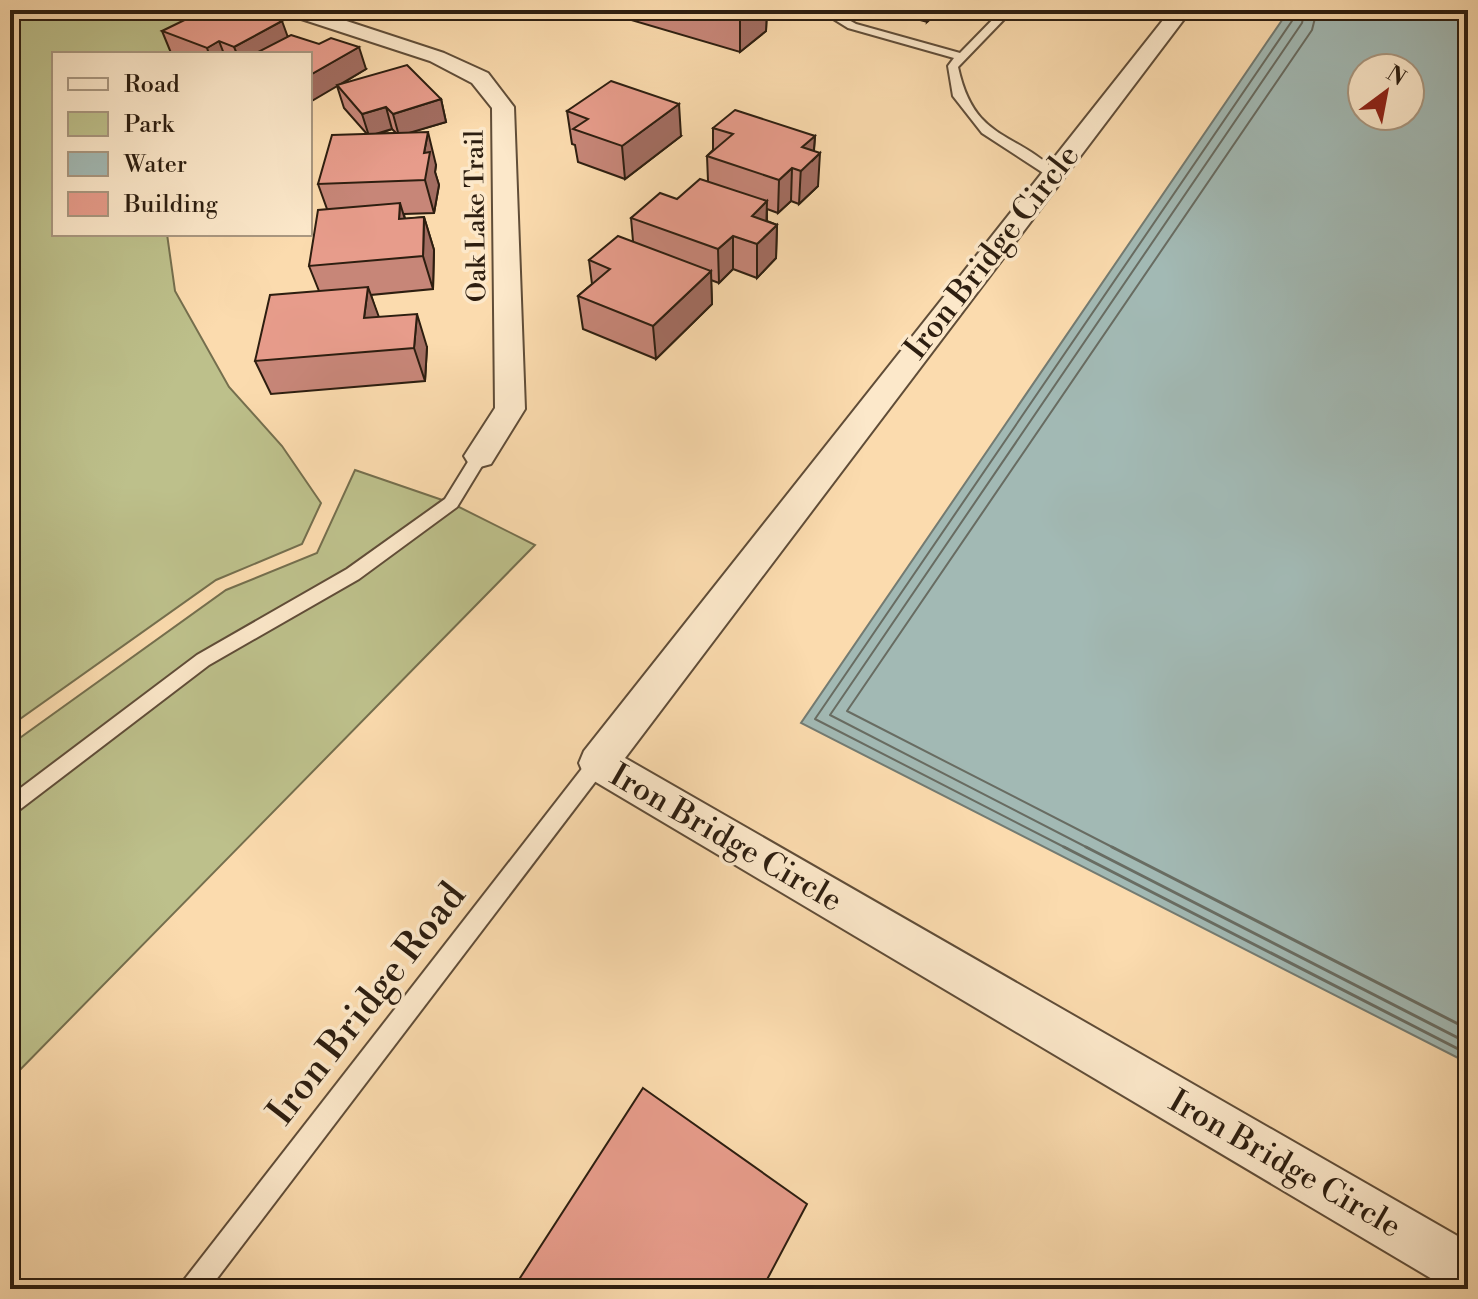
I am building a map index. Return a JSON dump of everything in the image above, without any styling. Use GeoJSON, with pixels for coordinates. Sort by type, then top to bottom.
{"type":"FeatureCollection","features":[{"type":"Feature","properties":{"kind":"street","name":"Oak Lake Trail"},"geometry":{"type":"LineString","coordinates":[[293,10],[437,57],[480,78],[503,107],[510,409],[480,456]]}},
{"type":"Feature","properties":{"kind":"street","name":"Iron Bridge Circle"},"geometry":{"type":"LineString","coordinates":[[1181,10],[598,763],[1468,1271]]}},
{"type":"Feature","properties":{"kind":"lane"},"geometry":{"type":"LineString","coordinates":[[824,10],[852,26],[961,57]]}},
{"type":"Feature","properties":{"kind":"lane"},"geometry":{"type":"LineString","coordinates":[[1008,10],[953,66],[959,96],[986,131],[1052,173]]}},
{"type":"Feature","properties":{"kind":"lane"},"geometry":{"type":"LineString","coordinates":[[10,808],[203,660],[353,574],[451,503],[480,456]]}},
{"type":"Feature","properties":{"kind":"lane","name":"Iron Bridge Road"},"geometry":{"type":"LineString","coordinates":[[193,1289],[598,763]]}},
{"type":"Feature","properties":{"kind":"green space"},"geometry":{"type":"Polygon","coordinates":[[[10,10],[253,10],[260,14],[181,52],[52,52],[52,236],[167,236],[175,291],[229,387],[282,446],[321,503],[302,544],[216,580],[10,726],[10,10]]]}},
{"type":"Feature","properties":{"kind":"green space"},"geometry":{"type":"Polygon","coordinates":[[[355,470],[451,503],[535,545],[10,1080],[10,745],[226,590],[317,553],[355,470]]]}},
{"type":"Feature","properties":{"kind":"water"},"geometry":{"type":"Polygon","coordinates":[[[1289,10],[1468,10],[1468,1063],[801,723],[1289,10]]]}},
{"type":"Feature","properties":{"kind":"building"},"geometry":{"type":"Polygon","coordinates":[[[205,10],[249,10],[282,21],[234,47],[219,41],[207,48],[162,31],[205,10]]]}},
{"type":"Feature","properties":{"kind":"building"},"geometry":{"type":"Polygon","coordinates":[[[704,10],[754,10],[740,20],[704,10]]]}},
{"type":"Feature","properties":{"kind":"building"},"geometry":{"type":"Polygon","coordinates":[[[291,35],[319,44],[331,38],[359,47],[312,74],[312,52],[258,52],[291,35]]]}},
{"type":"Feature","properties":{"kind":"building"},"geometry":{"type":"Polygon","coordinates":[[[407,65],[441,99],[393,114],[386,107],[362,114],[337,85],[407,65]]]}},
{"type":"Feature","properties":{"kind":"building"},"geometry":{"type":"Polygon","coordinates":[[[611,81],[679,104],[622,146],[573,129],[588,119],[567,111],[611,81]]]}},
{"type":"Feature","properties":{"kind":"building"},"geometry":{"type":"Polygon","coordinates":[[[735,110],[815,136],[802,147],[820,153],[801,171],[792,168],[779,180],[707,156],[733,134],[713,128],[735,110]]]}},
{"type":"Feature","properties":{"kind":"building"},"geometry":{"type":"Polygon","coordinates":[[[428,132],[424,153],[430,152],[425,180],[318,184],[332,135],[428,132]]]}},
{"type":"Feature","properties":{"kind":"building"},"geometry":{"type":"Polygon","coordinates":[[[700,179],[767,201],[752,216],[777,225],[757,244],[733,236],[718,249],[631,218],[660,193],[677,199],[700,179]]]}},
{"type":"Feature","properties":{"kind":"building"},"geometry":{"type":"Polygon","coordinates":[[[400,203],[399,219],[424,217],[423,256],[309,266],[318,210],[400,203]]]}},
{"type":"Feature","properties":{"kind":"building"},"geometry":{"type":"Polygon","coordinates":[[[618,236],[711,271],[653,326],[578,296],[610,269],[589,260],[618,236]]]}},
{"type":"Feature","properties":{"kind":"building"},"geometry":{"type":"Polygon","coordinates":[[[368,287],[364,318],[417,314],[414,348],[255,361],[270,295],[368,287]]]}},
{"type":"Feature","properties":{"kind":"building"},"geometry":{"type":"Polygon","coordinates":[[[643,1088],[807,1204],[762,1289],[534,1289],[520,1278],[643,1088]]]}}]}
